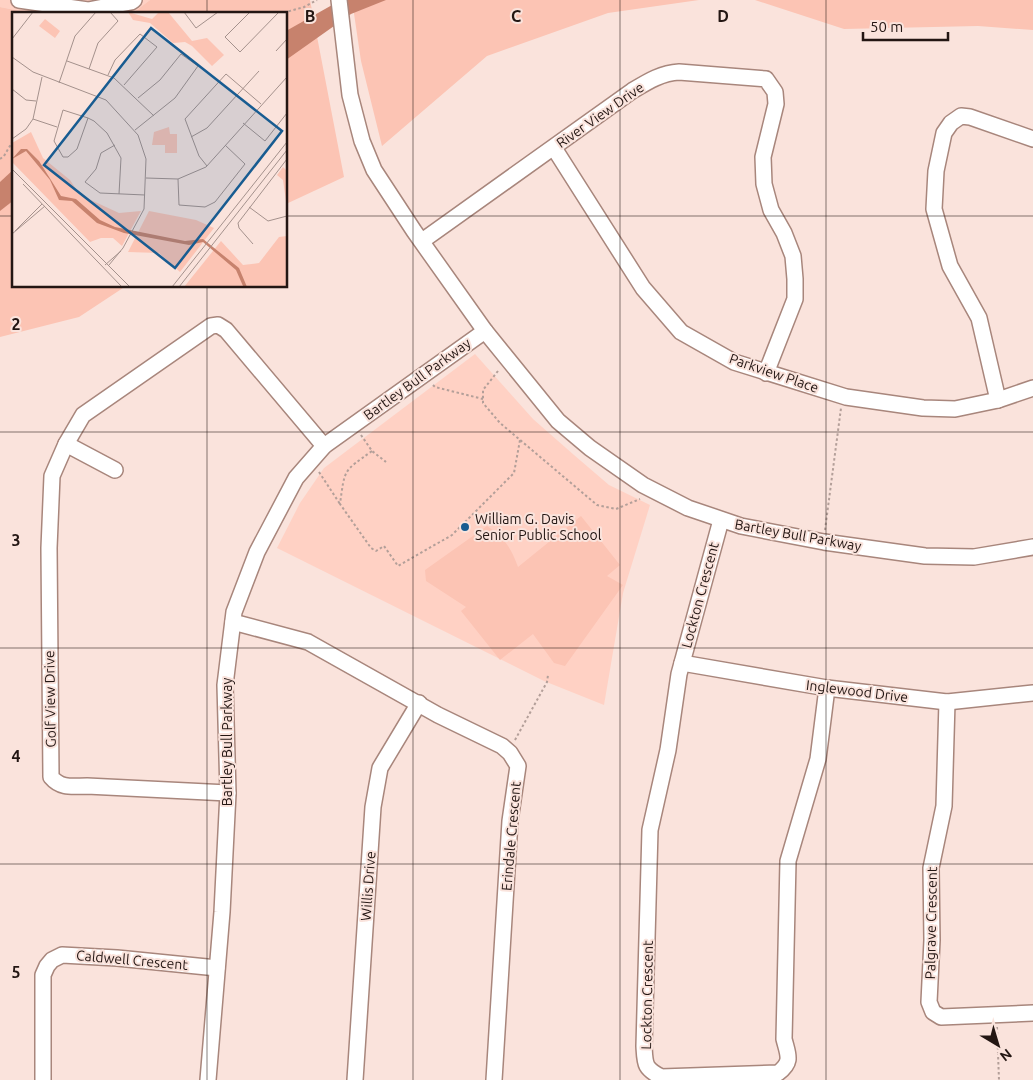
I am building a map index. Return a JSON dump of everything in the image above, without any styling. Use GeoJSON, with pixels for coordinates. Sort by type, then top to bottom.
{"type":"FeatureCollection","features":[{"type":"Feature","properties":{"kind":"street"},"geometry":{"type":"LineString","coordinates":[[19,0],[88,10],[134,0]]}},
{"type":"Feature","properties":{"kind":"street","name":"Bartley Bull Parkway"},"geometry":{"type":"LineString","coordinates":[[339,0],[350,95],[362,141],[374,170],[485,331],[558,421],[590,448],[643,485],[688,508],[741,526],[824,542],[925,556],[974,557],[1033,547]]}},
{"type":"Feature","properties":{"kind":"street","name":"River View Drive"},"geometry":{"type":"LineString","coordinates":[[422,241],[632,91],[667,73],[679,72],[766,79],[775,92],[776,104],[763,157],[764,184],[771,210],[784,233],[793,256],[796,280],[795,299],[766,373]]}},
{"type":"Feature","properties":{"kind":"street"},"geometry":{"type":"LineString","coordinates":[[998,400],[979,318],[950,266],[934,208],[936,171],[944,133],[951,123],[960,116],[970,117],[1033,139]]}},
{"type":"Feature","properties":{"kind":"street","name":"Parkview Place"},"geometry":{"type":"LineString","coordinates":[[554,148],[643,288],[681,332],[734,362],[842,396],[923,408],[955,409],[998,400],[1033,388]]}},
{"type":"Feature","properties":{"kind":"street","name":"Golf View Drive"},"geometry":{"type":"LineString","coordinates":[[228,793],[64,786],[56,784],[51,777],[48,548],[52,476],[66,444],[83,415],[211,326],[218,325],[226,330],[324,446]]}},
{"type":"Feature","properties":{"kind":"street","name":"Bartley Bull Parkway"},"geometry":{"type":"LineString","coordinates":[[208,1080],[222,912],[228,793],[226,685],[234,612],[257,552],[296,478],[311,460],[324,446],[485,331]]}},
{"type":"Feature","properties":{"kind":"street"},"geometry":{"type":"LineString","coordinates":[[66,444],[115,470]]}},
{"type":"Feature","properties":{"kind":"street","name":"Lockton Crescent"},"geometry":{"type":"LineString","coordinates":[[721,520],[682,663],[668,750],[650,830],[644,1046],[646,1065],[651,1072],[661,1077],[778,1074],[786,1067],[789,1059],[784,1039],[788,860],[818,759],[827,688]]}},
{"type":"Feature","properties":{"kind":"street"},"geometry":{"type":"LineString","coordinates":[[233,622],[308,642],[419,704],[502,746],[506,750]]}},
{"type":"Feature","properties":{"kind":"street","name":"Inglewood Drive"},"geometry":{"type":"LineString","coordinates":[[682,663],[827,688],[946,702],[1033,693]]}},
{"type":"Feature","properties":{"kind":"street","name":"Palgrave Crescent"},"geometry":{"type":"LineString","coordinates":[[946,702],[944,806],[931,868],[932,940],[929,1002],[933,1012],[941,1017],[1033,1013]]}},
{"type":"Feature","properties":{"kind":"street","name":"Willis Drive"},"geometry":{"type":"LineString","coordinates":[[355,1080],[373,807],[376,787],[380,768],[419,704]]}},
{"type":"Feature","properties":{"kind":"street","name":"Erindale Crescent"},"geometry":{"type":"LineString","coordinates":[[494,1080],[510,821],[518,766],[514,758],[506,750]]}},
{"type":"Feature","properties":{"kind":"street","name":"Caldwell Crescent"},"geometry":{"type":"LineString","coordinates":[[43,1080],[43,975],[46,966],[52,960],[62,955],[117,958],[217,968]]}},
{"type":"Feature","properties":{"kind":"path"},"geometry":{"type":"LineString","coordinates":[[287,12],[304,7],[317,0]]}},
{"type":"Feature","properties":{"kind":"path"},"geometry":{"type":"LineString","coordinates":[[0,159],[12,142]]}},
{"type":"Feature","properties":{"kind":"path"},"geometry":{"type":"LineString","coordinates":[[498,371],[483,390],[483,403],[500,423],[597,505],[616,509],[640,498]]}},
{"type":"Feature","properties":{"kind":"path"},"geometry":{"type":"LineString","coordinates":[[423,375],[435,387],[483,399]]}},
{"type":"Feature","properties":{"kind":"path"},"geometry":{"type":"LineString","coordinates":[[825,534],[842,396]]}},
{"type":"Feature","properties":{"kind":"path"},"geometry":{"type":"LineString","coordinates":[[354,424],[372,451],[386,462]]}},
{"type":"Feature","properties":{"kind":"path"},"geometry":{"type":"LineString","coordinates":[[311,460],[370,548],[376,552],[384,546],[398,566],[452,535],[514,473],[520,440]]}},
{"type":"Feature","properties":{"kind":"path"},"geometry":{"type":"LineString","coordinates":[[340,504],[343,479],[347,470],[372,451]]}},
{"type":"Feature","properties":{"kind":"path"},"geometry":{"type":"LineString","coordinates":[[334,494],[342,495]]}},
{"type":"Feature","properties":{"kind":"path"},"geometry":{"type":"LineString","coordinates":[[506,750],[515,740],[547,682],[548,675]]}},
{"type":"Feature","properties":{"kind":"path"},"geometry":{"type":"LineString","coordinates":[[997,1015],[998,1080]]}},
{"type":"Feature","properties":{"kind":"shaded area"},"geometry":{"type":"Polygon","coordinates":[[[0,0],[150,0],[134,12],[26,12],[0,7],[0,0]]]}},
{"type":"Feature","properties":{"kind":"shaded area"},"geometry":{"type":"Polygon","coordinates":[[[150,0],[310,0],[344,177],[288,203],[288,12],[134,12],[150,0]]]}},
{"type":"Feature","properties":{"kind":"shaded area"},"geometry":{"type":"Polygon","coordinates":[[[341,0],[386,0],[351,14],[288,59],[288,30],[341,0]]]}},
{"type":"Feature","properties":{"kind":"shaded area"},"geometry":{"type":"Polygon","coordinates":[[[352,0],[699,0],[608,13],[487,56],[382,146],[361,61],[352,0]]]}},
{"type":"Feature","properties":{"kind":"shaded area"},"geometry":{"type":"Polygon","coordinates":[[[755,0],[1033,0],[1033,30],[978,26],[844,29],[755,0]]]}},
{"type":"Feature","properties":{"kind":"shaded area"},"geometry":{"type":"Polygon","coordinates":[[[0,7],[26,12],[12,12],[12,288],[123,288],[79,317],[0,337],[0,7]]]}},
{"type":"Feature","properties":{"kind":"shaded area"},"geometry":{"type":"Polygon","coordinates":[[[12,171],[12,202],[0,211],[0,182],[12,171]]]}},
{"type":"Feature","properties":{"kind":"shaded area","name":"William G. Davis Senior Public School"},"geometry":{"type":"Polygon","coordinates":[[[475,354],[533,419],[574,455],[609,485],[650,505],[623,593],[604,705],[544,681],[277,548],[300,503],[324,468],[475,354]]]}},
{"type":"Feature","properties":{"kind":"shaded area"},"geometry":{"type":"Polygon","coordinates":[[[581,516],[620,565],[607,576],[623,585],[565,666],[554,663],[533,634],[500,660],[461,611],[466,607],[426,581],[425,570],[487,526],[506,544],[513,554],[518,567],[581,516]]]}},
{"type":"Feature","properties":{"kind":"place","name":"William G. Davis Senior Public School"},"geometry":{"type":"Point","coordinates":[465,527]}}]}
